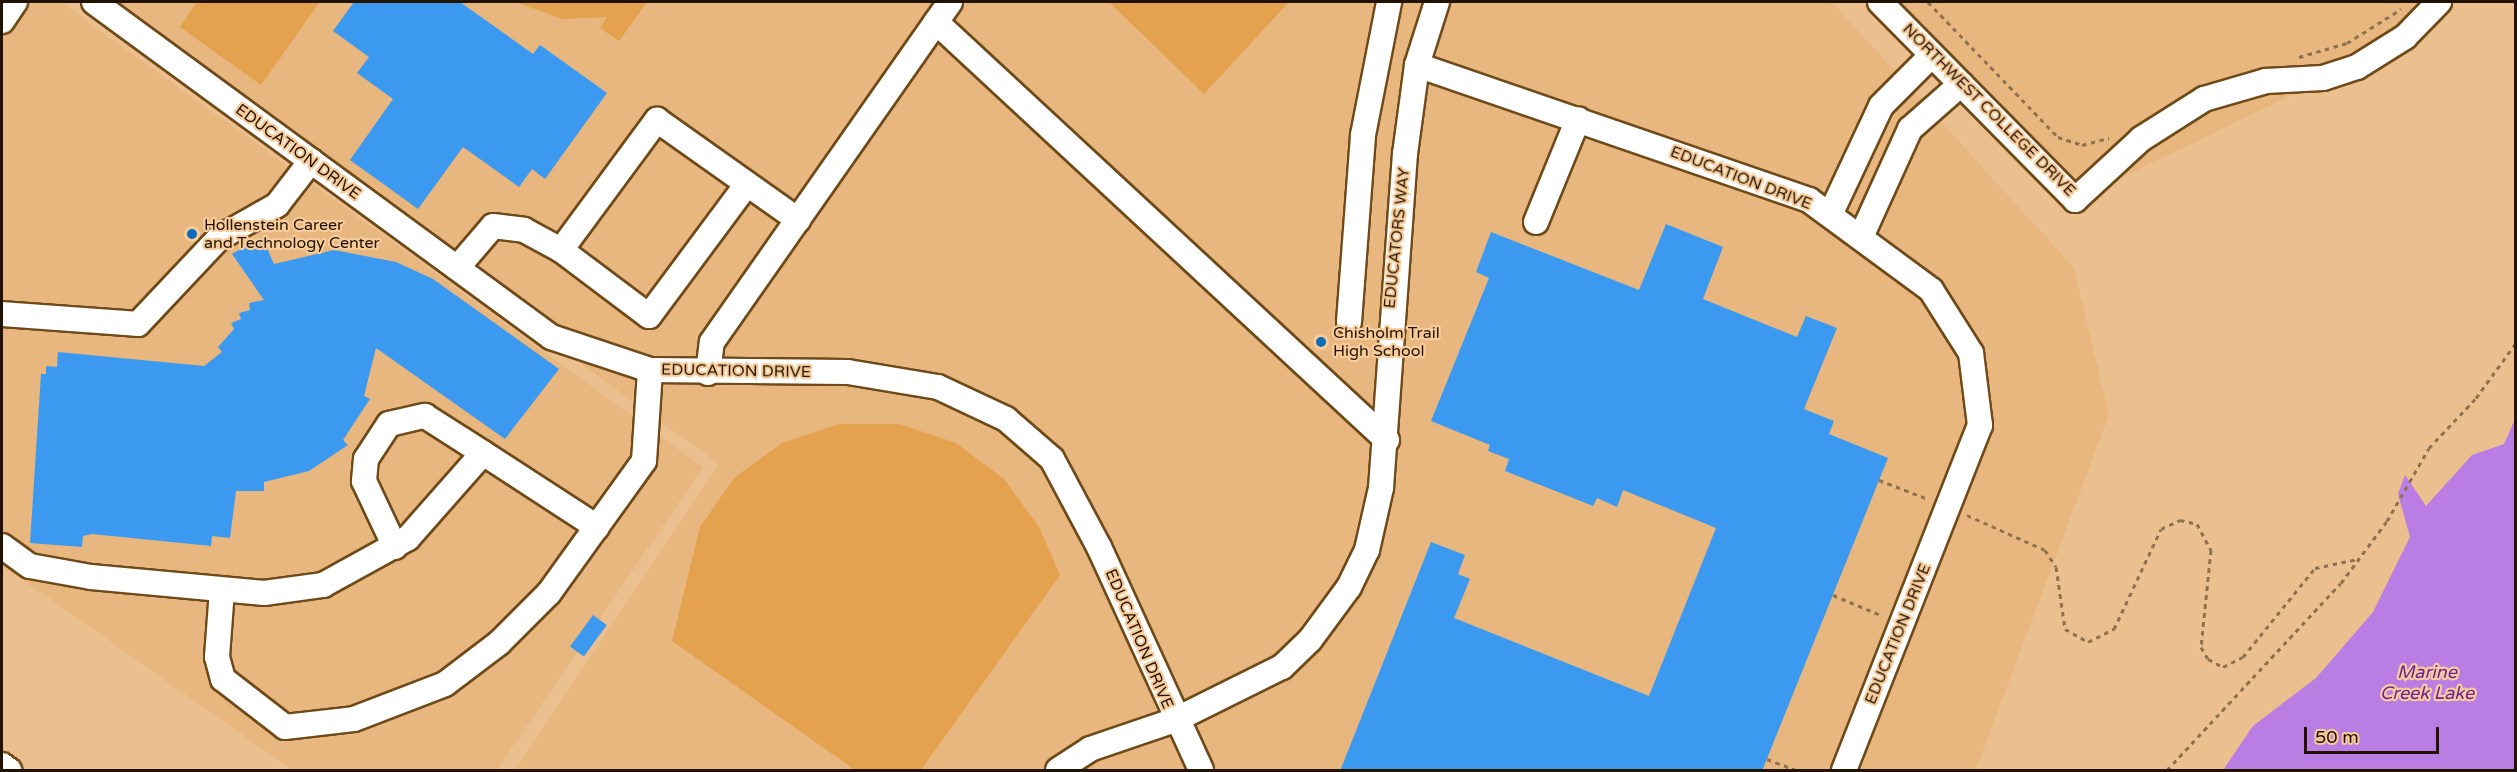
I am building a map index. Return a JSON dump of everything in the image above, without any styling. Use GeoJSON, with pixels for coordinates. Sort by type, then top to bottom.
{"type":"FeatureCollection","features":[{"type":"Feature","properties":{"kind":"street"},"geometry":{"type":"LineString","coordinates":[[2,21],[15,2]]}},
{"type":"Feature","properties":{"kind":"street","name":"EDUCATION DRIVE"},"geometry":{"type":"LineString","coordinates":[[94,2],[550,337],[650,370],[708,373],[848,372],[938,387],[1006,419],[1052,459],[1099,547],[1174,720],[1201,771]]}},
{"type":"Feature","properties":{"kind":"street"},"geometry":{"type":"LineString","coordinates":[[708,373],[712,342],[950,2]]}},
{"type":"Feature","properties":{"kind":"street"},"geometry":{"type":"LineString","coordinates":[[1349,322],[1363,135],[1389,2]]}},
{"type":"Feature","properties":{"kind":"street","name":"EDUCATORS WAY"},"geometry":{"type":"LineString","coordinates":[[1058,771],[1090,749],[1174,720],[1282,667],[1325,622],[1367,550],[1387,440],[1388,326],[1417,65],[1437,2]]}},
{"type":"Feature","properties":{"kind":"street","name":"NORTHWEST COLLEGE DRIVE"},"geometry":{"type":"LineString","coordinates":[[1880,2],[2075,200],[2141,139],[2204,99],[2266,81],[2324,78],[2357,67],[2405,37],[2439,2]]}},
{"type":"Feature","properties":{"kind":"street"},"geometry":{"type":"LineString","coordinates":[[936,22],[1387,440]]}},
{"type":"Feature","properties":{"kind":"street"},"geometry":{"type":"LineString","coordinates":[[1830,215],[1881,106],[1932,54]]}},
{"type":"Feature","properties":{"kind":"street","name":"EDUCATION DRIVE"},"geometry":{"type":"LineString","coordinates":[[1417,65],[1809,200],[1861,237],[1937,299],[1971,353],[1980,425],[1844,771]]}},
{"type":"Feature","properties":{"kind":"street"},"geometry":{"type":"LineString","coordinates":[[1861,237],[1910,129],[1961,84]]}},
{"type":"Feature","properties":{"kind":"street"},"geometry":{"type":"LineString","coordinates":[[1536,222],[1578,119]]}},
{"type":"Feature","properties":{"kind":"street"},"geometry":{"type":"LineString","coordinates":[[561,250],[657,120],[798,220]]}},
{"type":"Feature","properties":{"kind":"street"},"geometry":{"type":"LineString","coordinates":[[2,314],[138,324],[219,238],[277,205],[311,161]]}},
{"type":"Feature","properties":{"kind":"street"},"geometry":{"type":"LineString","coordinates":[[457,268],[493,226],[524,230],[561,250],[649,316],[747,184]]}},
{"type":"Feature","properties":{"kind":"street"},"geometry":{"type":"LineString","coordinates":[[222,590],[218,657],[223,679],[285,727],[324,726],[415,697],[472,664],[549,592],[644,461],[650,370]]}},
{"type":"Feature","properties":{"kind":"street"},"geometry":{"type":"LineString","coordinates":[[395,546],[364,481],[371,448],[389,424],[425,416],[597,526]]}},
{"type":"Feature","properties":{"kind":"street"},"geometry":{"type":"LineString","coordinates":[[2,546],[30,566],[222,590],[264,593],[323,585],[395,546],[422,526],[483,453]]}},
{"type":"Feature","properties":{"kind":"street"},"geometry":{"type":"LineString","coordinates":[[2,765],[9,771]]}},
{"type":"Feature","properties":{"kind":"path"},"geometry":{"type":"LineString","coordinates":[[1928,2],[2058,137],[2089,144],[2120,131]]}},
{"type":"Feature","properties":{"kind":"path"},"geometry":{"type":"LineString","coordinates":[[2295,57],[2368,33],[2409,2]]}},
{"type":"Feature","properties":{"kind":"path"},"geometry":{"type":"LineString","coordinates":[[2167,771],[2358,559],[2387,521],[2422,460],[2516,344]]}},
{"type":"Feature","properties":{"kind":"path"},"geometry":{"type":"LineString","coordinates":[[1879,480],[1933,501]]}},
{"type":"Feature","properties":{"kind":"path"},"geometry":{"type":"LineString","coordinates":[[1967,515],[2015,535],[2049,555],[2065,629],[2076,639],[2094,642],[2114,629],[2161,529],[2180,520],[2197,525],[2211,550],[2201,647],[2208,659],[2223,667],[2243,657],[2315,568],[2358,559]]}},
{"type":"Feature","properties":{"kind":"path"},"geometry":{"type":"LineString","coordinates":[[1833,595],[1887,618]]}},
{"type":"Feature","properties":{"kind":"path"},"geometry":{"type":"LineString","coordinates":[[1767,759],[1797,771]]}},
{"type":"Feature","properties":{"kind":"shaded area","name":"Hollenstein Career and Technology Center"},"geometry":{"type":"Polygon","coordinates":[[[2,2],[61,2],[703,467],[497,770],[292,770],[2,565],[2,2]]]}},
{"type":"Feature","properties":{"kind":"shaded area","name":"Chisholm Trail High School"},"geometry":{"type":"Polygon","coordinates":[[[81,2],[1832,2],[2074,268],[2109,415],[1976,770],[515,770],[719,464],[81,2]]]}},
{"type":"Feature","properties":{"kind":"shaded area"},"geometry":{"type":"Polygon","coordinates":[[[197,2],[319,3],[261,85],[180,27],[197,2]]]}},
{"type":"Feature","properties":{"kind":"shaded area"},"geometry":{"type":"Polygon","coordinates":[[[516,2],[647,2],[619,41],[600,28],[607,17],[562,19],[516,2]]]}},
{"type":"Feature","properties":{"kind":"shaded area"},"geometry":{"type":"Polygon","coordinates":[[[1109,2],[1289,2],[1204,94],[1109,2]]]}},
{"type":"Feature","properties":{"kind":"shaded area"},"geometry":{"type":"Polygon","coordinates":[[[1873,2],[2428,2],[2385,50],[2075,200],[1873,2]]]}},
{"type":"Feature","properties":{"kind":"shaded area"},"geometry":{"type":"Polygon","coordinates":[[[839,424],[899,424],[956,443],[1004,479],[1039,527],[1060,575],[921,770],[855,770],[672,641],[700,527],[734,478],[782,443],[839,424]]]}},
{"type":"Feature","properties":{"kind":"water","name":"Marine Creek Lake"},"geometry":{"type":"Polygon","coordinates":[[[2515,419],[2515,770],[2223,770],[2253,726],[2316,678],[2373,612],[2410,537],[2398,494],[2405,475],[2426,506],[2472,455],[2504,444],[2515,419]]]}},
{"type":"Feature","properties":{"kind":"building"},"geometry":{"type":"Polygon","coordinates":[[[354,2],[460,2],[533,54],[540,45],[607,93],[545,179],[532,169],[519,187],[463,147],[418,209],[350,160],[393,99],[357,73],[369,57],[333,31],[354,2]]]}},
{"type":"Feature","properties":{"kind":"building"},"geometry":{"type":"Polygon","coordinates":[[[1666,224],[1723,247],[1703,299],[1797,337],[1806,316],[1837,328],[1804,409],[1834,421],[1829,434],[1888,458],[1762,771],[1340,771],[1431,542],[1465,555],[1458,574],[1470,579],[1454,618],[1649,696],[1716,528],[1623,490],[1617,507],[1597,498],[1593,506],[1505,471],[1509,459],[1488,451],[1490,445],[1431,421],[1489,278],[1476,272],[1491,232],[1639,290],[1666,224]]]}},
{"type":"Feature","properties":{"kind":"building"},"geometry":{"type":"Polygon","coordinates":[[[262,237],[274,264],[334,250],[396,262],[433,279],[559,369],[505,439],[376,348],[364,396],[370,399],[343,440],[348,445],[309,471],[264,482],[264,491],[236,491],[230,538],[212,536],[211,546],[92,534],[83,536],[82,547],[30,543],[41,374],[46,374],[46,366],[57,367],[58,352],[204,366],[222,352],[218,347],[234,329],[231,323],[241,319],[239,313],[250,310],[249,303],[264,300],[232,254],[262,237]]]}},
{"type":"Feature","properties":{"kind":"building"},"geometry":{"type":"Polygon","coordinates":[[[593,615],[607,625],[584,657],[570,647],[593,615]]]}},
{"type":"Feature","properties":{"kind":"place","name":"Hollenstein Career and Technology Center"},"geometry":{"type":"Point","coordinates":[192,234]}},
{"type":"Feature","properties":{"kind":"place","name":"Chisholm Trail High School"},"geometry":{"type":"Point","coordinates":[1321,342]}}]}
